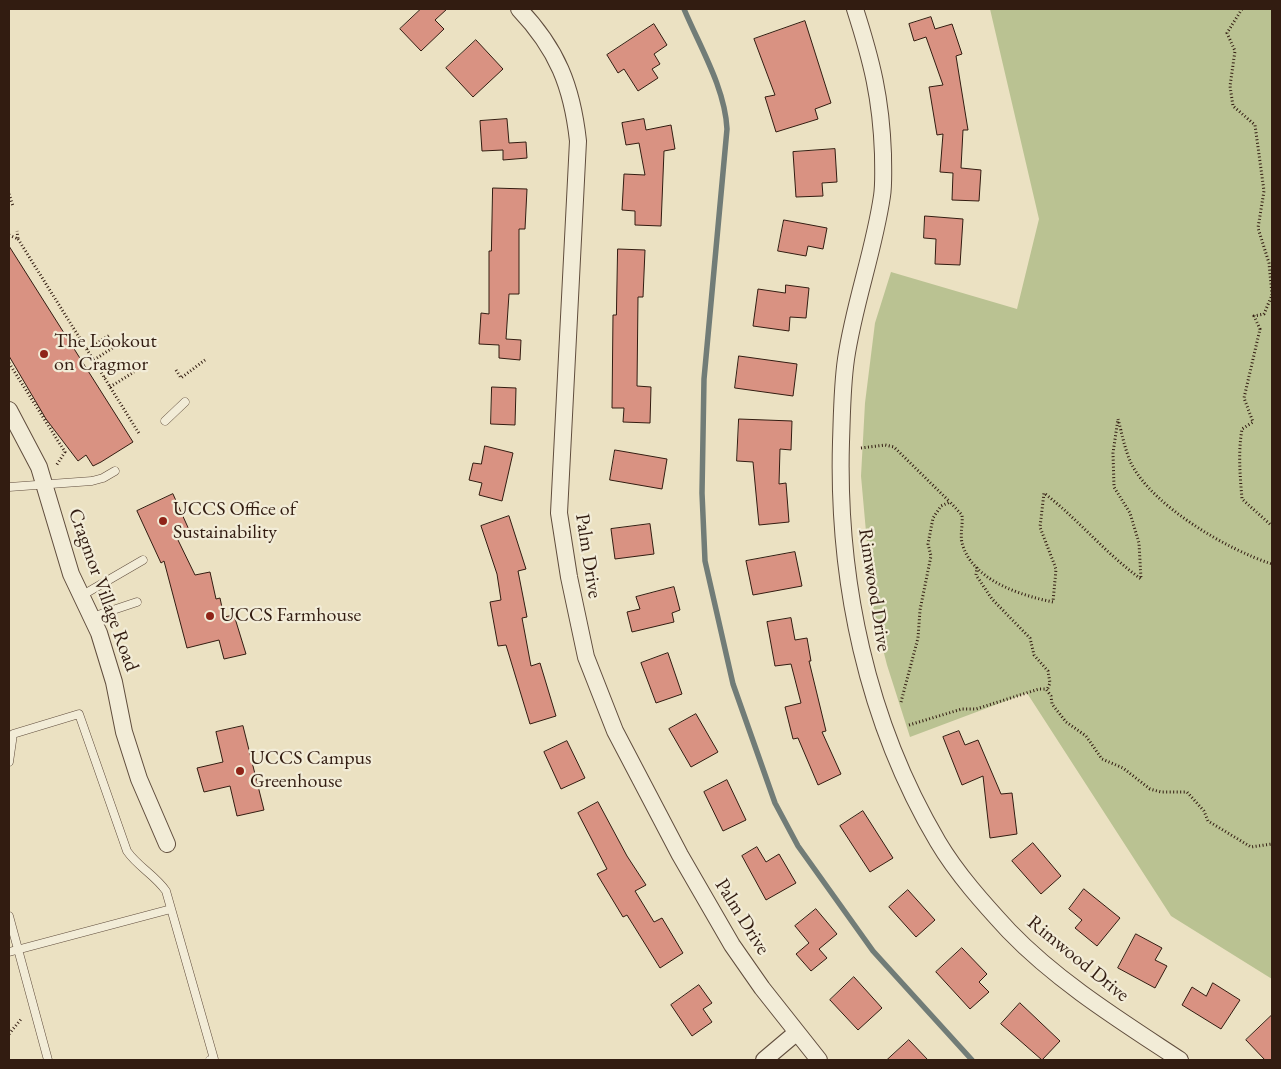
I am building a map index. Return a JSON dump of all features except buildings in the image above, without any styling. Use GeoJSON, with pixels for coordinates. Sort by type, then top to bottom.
{"type":"FeatureCollection","features":[{"type":"Feature","properties":{"kind":"street","name":"Palm Drive"},"geometry":{"type":"LineString","coordinates":[[518,9],[545,39],[558,61],[568,87],[575,114],[578,142],[559,512],[568,577],[586,657],[615,731],[680,855],[732,945],[796,1033],[819,1060]]}},
{"type":"Feature","properties":{"kind":"street","name":"Rimwood Drive"},"geometry":{"type":"LineString","coordinates":[[855,9],[880,98],[883,193],[856,303],[842,388],[840,487],[842,528],[856,624],[866,669],[887,737],[940,845],[962,876],[1009,931],[1040,959],[1117,1018],[1180,1060]]}},
{"type":"Feature","properties":{"kind":"street","name":"Cragmor Village Road"},"geometry":{"type":"LineString","coordinates":[[9,410],[40,467],[70,574],[92,617],[114,682],[124,732],[139,779],[167,844]]}},
{"type":"Feature","properties":{"kind":"street"},"geometry":{"type":"LineString","coordinates":[[764,1060],[796,1033]]}},
{"type":"Feature","properties":{"kind":"lane"},"geometry":{"type":"LineString","coordinates":[[165,421],[185,402]]}},
{"type":"Feature","properties":{"kind":"lane"},"geometry":{"type":"LineString","coordinates":[[9,487],[92,481],[104,478],[115,471]]}},
{"type":"Feature","properties":{"kind":"lane"},"geometry":{"type":"LineString","coordinates":[[81,596],[143,560]]}},
{"type":"Feature","properties":{"kind":"lane"},"geometry":{"type":"LineString","coordinates":[[92,617],[137,602]]}},
{"type":"Feature","properties":{"kind":"lane"},"geometry":{"type":"LineString","coordinates":[[9,762],[14,734],[78,714],[128,851],[138,865],[161,884],[171,909],[214,1059],[210,1060]]}},
{"type":"Feature","properties":{"kind":"lane"},"geometry":{"type":"LineString","coordinates":[[13,950],[171,909]]}},
{"type":"Feature","properties":{"kind":"lane"},"geometry":{"type":"LineString","coordinates":[[9,916],[13,950],[48,1060]]}},
{"type":"Feature","properties":{"kind":"path"},"geometry":{"type":"LineString","coordinates":[[1242,9],[1227,33],[1235,51],[1230,86],[1233,106],[1255,125],[1264,191],[1258,228],[1269,263],[1272,294],[1264,314],[1254,316],[1260,329],[1244,398],[1253,422],[1242,429],[1238,448],[1239,471],[1242,499],[1272,526]]}},
{"type":"Feature","properties":{"kind":"path"},"geometry":{"type":"LineString","coordinates":[[9,194],[13,206]]}},
{"type":"Feature","properties":{"kind":"path"},"geometry":{"type":"LineString","coordinates":[[17,231],[18,239],[140,435]]}},
{"type":"Feature","properties":{"kind":"path"},"geometry":{"type":"LineString","coordinates":[[9,235],[18,239]]}},
{"type":"Feature","properties":{"kind":"path"},"geometry":{"type":"LineString","coordinates":[[87,349],[110,335]]}},
{"type":"Feature","properties":{"kind":"path"},"geometry":{"type":"LineString","coordinates":[[94,360],[117,345]]}},
{"type":"Feature","properties":{"kind":"path"},"geometry":{"type":"LineString","coordinates":[[176,370],[181,378],[204,360]]}},
{"type":"Feature","properties":{"kind":"path"},"geometry":{"type":"LineString","coordinates":[[104,377],[128,362]]}},
{"type":"Feature","properties":{"kind":"path"},"geometry":{"type":"LineString","coordinates":[[9,363],[65,452],[54,469]]}},
{"type":"Feature","properties":{"kind":"path"},"geometry":{"type":"LineString","coordinates":[[110,387],[134,372]]}},
{"type":"Feature","properties":{"kind":"path"},"geometry":{"type":"LineString","coordinates":[[861,448],[886,445],[894,447],[962,516],[963,545],[970,559],[977,566],[1008,589],[1053,602],[1056,569],[1040,528],[1044,493],[1070,513],[1116,561],[1141,579],[1139,543],[1130,512],[1114,487],[1113,452],[1118,420],[1132,464],[1159,499],[1198,528],[1272,564]]}},
{"type":"Feature","properties":{"kind":"path"},"geometry":{"type":"LineString","coordinates":[[901,702],[918,638],[920,610],[931,556],[928,544],[933,518],[941,506],[950,502]]}},
{"type":"Feature","properties":{"kind":"path"},"geometry":{"type":"LineString","coordinates":[[977,566],[976,575],[992,599],[1030,638],[1034,655],[1048,672],[1050,682],[1047,690],[1052,704],[1066,722],[1086,736],[1102,760],[1123,768],[1150,789],[1161,792],[1187,792],[1204,811],[1208,821],[1251,847],[1272,844]]}},
{"type":"Feature","properties":{"kind":"path"},"geometry":{"type":"LineString","coordinates":[[909,725],[962,709],[976,709],[1039,689],[1047,690]]}},
{"type":"Feature","properties":{"kind":"path"},"geometry":{"type":"LineString","coordinates":[[9,1034],[22,1018]]}},
{"type":"Feature","properties":{"kind":"green space"},"geometry":{"type":"Polygon","coordinates":[[[990,9],[1272,9],[1272,979],[1171,916],[1027,693],[910,737],[887,665],[873,610],[861,476],[865,403],[875,323],[891,272],[1017,309],[1039,219],[990,9]]]}},
{"type":"Feature","properties":{"kind":"waterway"},"geometry":{"type":"LineString","coordinates":[[684,9],[717,83],[722,98],[727,129],[704,379],[702,493],[705,561],[733,684],[775,803],[798,846],[873,951],[972,1060]]}},
{"type":"Feature","properties":{"kind":"place","name":"The Lookout on Cragmor"},"geometry":{"type":"Point","coordinates":[44,354]}},
{"type":"Feature","properties":{"kind":"place","name":"UCCS Office of Sustainability"},"geometry":{"type":"Point","coordinates":[163,521]}},
{"type":"Feature","properties":{"kind":"place","name":"UCCS Farmhouse"},"geometry":{"type":"Point","coordinates":[210,616]}},
{"type":"Feature","properties":{"kind":"place","name":"UCCS Campus Greenhouse"},"geometry":{"type":"Point","coordinates":[240,771]}}]}
